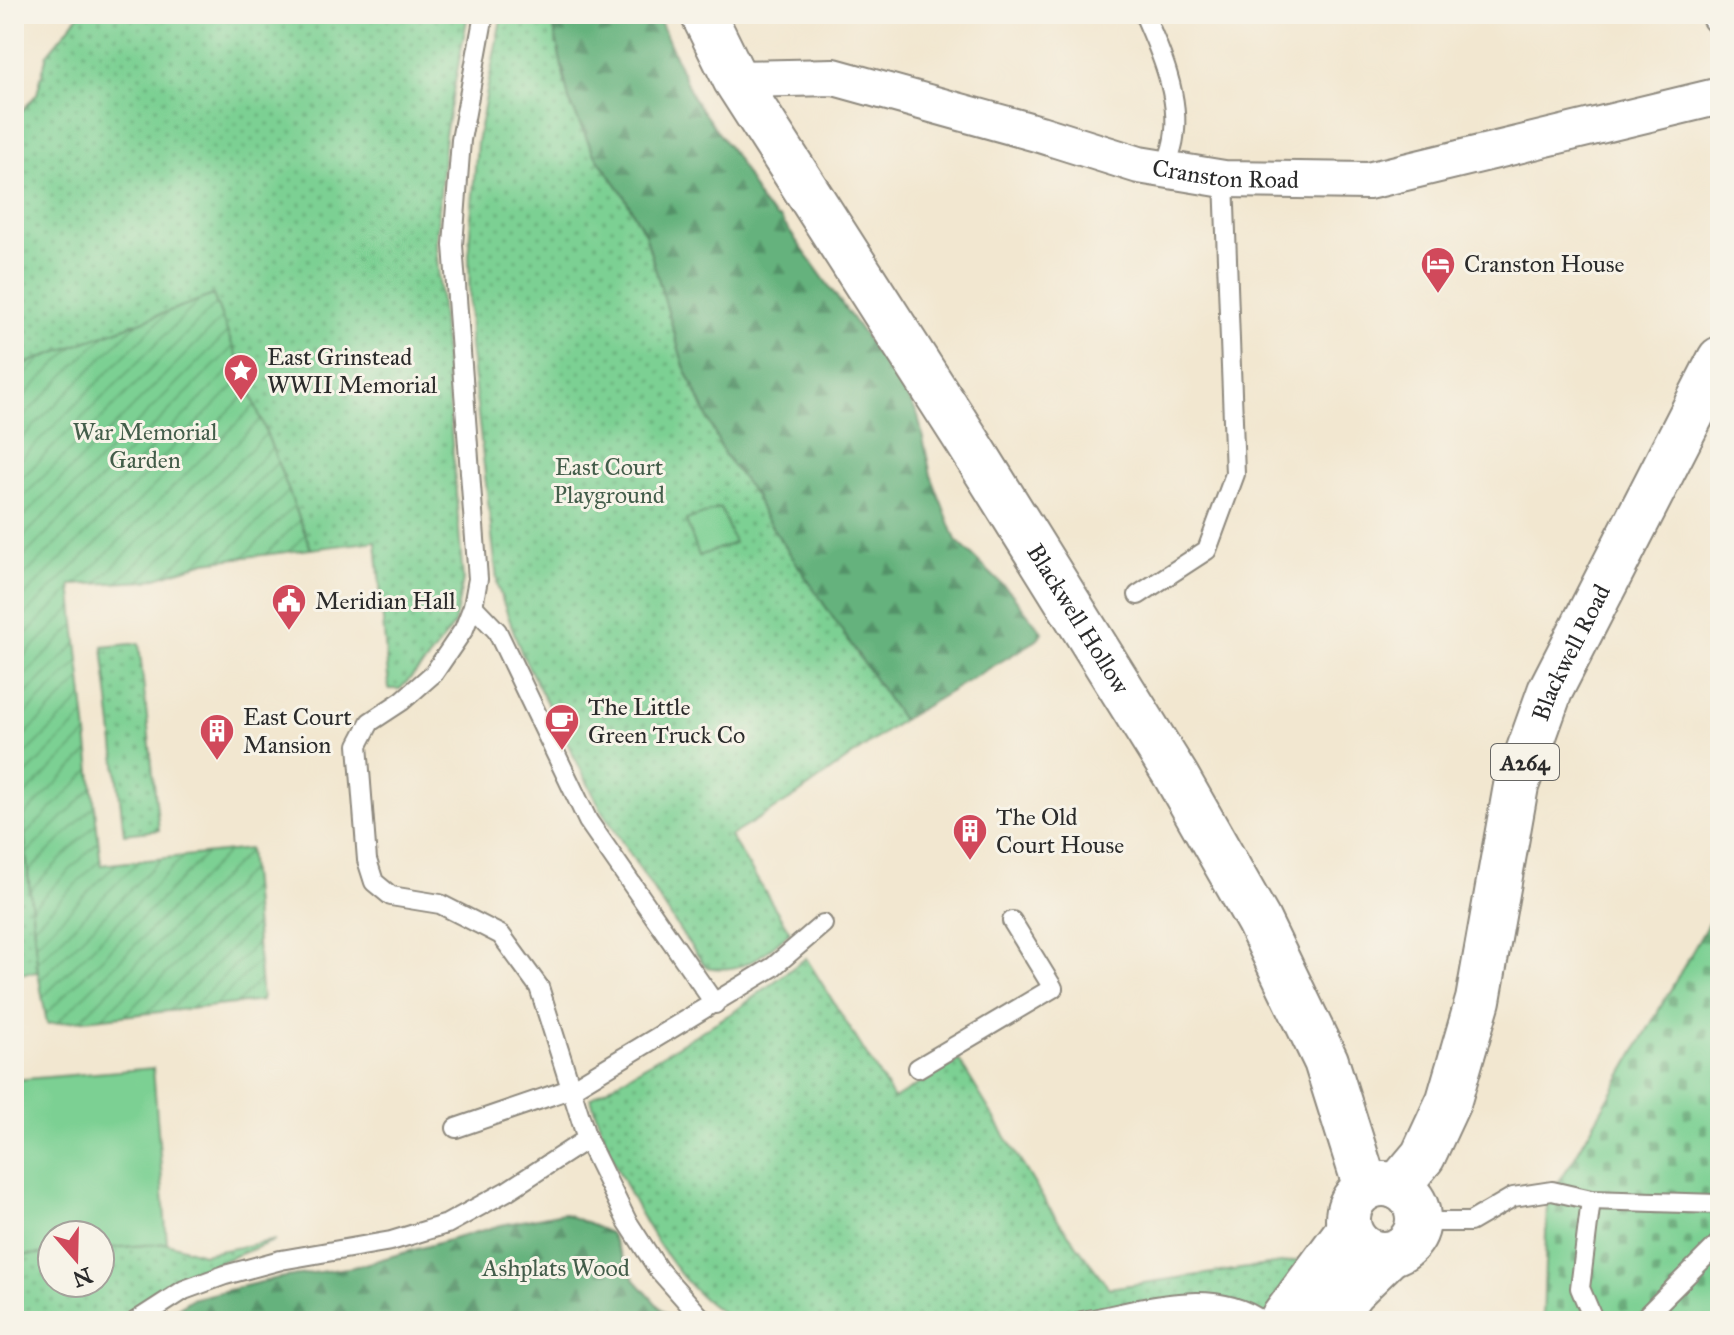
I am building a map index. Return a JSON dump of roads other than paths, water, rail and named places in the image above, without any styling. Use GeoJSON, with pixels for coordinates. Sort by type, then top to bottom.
{"type":"FeatureCollection","features":[{"type":"Feature","properties":{"kind":"main road","name":"Blackwell Hollow"},"geometry":{"type":"LineString","coordinates":[[703,14],[735,79],[1176,776],[1258,920],[1394,1199]]}},
{"type":"Feature","properties":{"kind":"main road","name":"Blackwell Road"},"geometry":{"type":"LineString","coordinates":[[1394,1199],[1423,1156],[1449,1100],[1478,1000],[1516,786],[1550,691],[1720,359]]}},
{"type":"Feature","properties":{"kind":"main road"},"geometry":{"type":"LineString","coordinates":[[1330,1321],[1352,1291],[1390,1254],[1410,1242],[1394,1199],[1351,1206],[1349,1229],[1360,1247],[1369,1252],[1390,1254]]}},
{"type":"Feature","properties":{"kind":"main road"},"geometry":{"type":"LineString","coordinates":[[1281,1321],[1349,1229]]}},
{"type":"Feature","properties":{"kind":"street","name":"Cranston Road"},"geometry":{"type":"LineString","coordinates":[[735,79],[834,77],[1139,165],[1224,179],[1368,181],[1720,96]]}},
{"type":"Feature","properties":{"kind":"lane"},"geometry":{"type":"LineString","coordinates":[[484,14],[461,140],[453,245],[478,579],[473,606],[464,629],[434,673],[402,701],[370,722],[358,745],[367,860],[374,882],[391,896],[440,904],[501,935],[539,987],[587,1139],[627,1221],[658,1269],[704,1321]]}},
{"type":"Feature","properties":{"kind":"lane"},"geometry":{"type":"LineString","coordinates":[[1144,14],[1170,87],[1176,117],[1174,139],[1165,169]]}},
{"type":"Feature","properties":{"kind":"lane"},"geometry":{"type":"LineString","coordinates":[[1138,595],[1207,550],[1235,474],[1224,179]]}},
{"type":"Feature","properties":{"kind":"lane"},"geometry":{"type":"LineString","coordinates":[[473,606],[497,631],[588,821],[715,1004]]}},
{"type":"Feature","properties":{"kind":"lane"},"geometry":{"type":"LineString","coordinates":[[918,1068],[1053,988],[1012,921]]}},
{"type":"Feature","properties":{"kind":"lane"},"geometry":{"type":"LineString","coordinates":[[456,1128],[573,1088],[773,967],[823,924]]}},
{"type":"Feature","properties":{"kind":"lane"},"geometry":{"type":"LineString","coordinates":[[136,1321],[184,1290],[225,1275],[281,1260],[391,1241],[447,1224],[507,1191],[587,1139]]}},
{"type":"Feature","properties":{"kind":"lane"},"geometry":{"type":"LineString","coordinates":[[1394,1199],[1470,1222],[1513,1197],[1552,1191],[1591,1200],[1717,1204],[1720,1207]]}},
{"type":"Feature","properties":{"kind":"lane"},"geometry":{"type":"LineString","coordinates":[[1591,1200],[1580,1288],[1594,1321]]}},
{"type":"Feature","properties":{"kind":"lane"},"geometry":{"type":"LineString","coordinates":[[1641,1321],[1720,1242]]}},
{"type":"Feature","properties":{"kind":"lane"},"geometry":{"type":"LineString","coordinates":[[1082,1321],[1169,1313],[1196,1301],[1248,1311],[1262,1321]]}},
{"type":"Feature","properties":{"kind":"place","name":"Cranston House"},"geometry":{"type":"Point","coordinates":[1438,295]}},
{"type":"Feature","properties":{"kind":"place","name":"East Grinstead WWII Memorial"},"geometry":{"type":"Point","coordinates":[241,402]}},
{"type":"Feature","properties":{"kind":"place","name":"Meridian Hall"},"geometry":{"type":"Point","coordinates":[289,632]}},
{"type":"Feature","properties":{"kind":"place","name":"The Little Green Truck Co"},"geometry":{"type":"Point","coordinates":[562,752]}},
{"type":"Feature","properties":{"kind":"place","name":"East Court Mansion"},"geometry":{"type":"Point","coordinates":[217,762]}},
{"type":"Feature","properties":{"kind":"place","name":"The Old Court House"},"geometry":{"type":"Point","coordinates":[970,862]}},
{"type":"Feature","properties":{"kind":"park label","name":"War Memorial Garden"},"geometry":{"type":"Point","coordinates":[145,446]}},
{"type":"Feature","properties":{"kind":"park label","name":"East Court Playground"},"geometry":{"type":"Point","coordinates":[609,481]}},
{"type":"Feature","properties":{"kind":"park label","name":"Ashplats Wood"},"geometry":{"type":"Point","coordinates":[556,1268]}}]}
